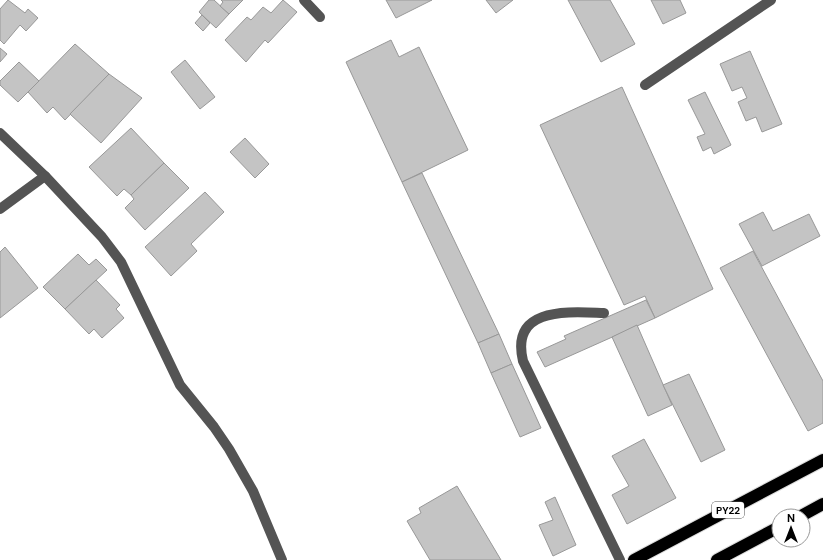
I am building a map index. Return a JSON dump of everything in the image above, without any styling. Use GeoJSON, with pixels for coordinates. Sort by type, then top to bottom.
{"type":"FeatureCollection","features":[{"type":"Feature","properties":{"kind":"highway","name":"PY22"},"geometry":{"type":"LineString","coordinates":[[634,560],[823,460]]}},
{"type":"Feature","properties":{"kind":"highway"},"geometry":{"type":"LineString","coordinates":[[811,511],[823,504]]}},
{"type":"Feature","properties":{"kind":"highway"},"geometry":{"type":"LineString","coordinates":[[717,560],[771,531]]}},
{"type":"Feature","properties":{"kind":"street"},"geometry":{"type":"LineString","coordinates":[[304,0],[320,17]]}},
{"type":"Feature","properties":{"kind":"street"},"geometry":{"type":"LineString","coordinates":[[645,85],[771,0]]}},
{"type":"Feature","properties":{"kind":"street"},"geometry":{"type":"LineString","coordinates":[[0,133],[45,176],[102,237],[121,262],[180,385],[214,427],[229,449],[252,491],[282,560]]}},
{"type":"Feature","properties":{"kind":"street"},"geometry":{"type":"LineString","coordinates":[[0,209],[45,176]]}},
{"type":"Feature","properties":{"kind":"street"},"geometry":{"type":"LineString","coordinates":[[604,313],[555,313],[537,319],[526,328],[520,349],[523,360],[620,560]]}},
{"type":"Feature","properties":{"kind":"building"},"geometry":{"type":"Polygon","coordinates":[[[8,0],[25,13],[28,9],[38,18],[26,31],[20,25],[4,44],[0,40],[0,9],[8,0]]]}},
{"type":"Feature","properties":{"kind":"building"},"geometry":{"type":"Polygon","coordinates":[[[209,0],[214,0],[229,14],[216,28],[199,12],[209,0]]]}},
{"type":"Feature","properties":{"kind":"building"},"geometry":{"type":"Polygon","coordinates":[[[221,0],[243,0],[229,14],[220,6],[223,2],[221,0]]]}},
{"type":"Feature","properties":{"kind":"building"},"geometry":{"type":"Polygon","coordinates":[[[283,0],[297,12],[268,43],[265,40],[246,62],[225,40],[247,17],[251,20],[263,7],[271,13],[283,0]]]}},
{"type":"Feature","properties":{"kind":"building"},"geometry":{"type":"Polygon","coordinates":[[[386,0],[432,0],[396,18],[386,0]]]}},
{"type":"Feature","properties":{"kind":"building"},"geometry":{"type":"Polygon","coordinates":[[[486,0],[513,0],[496,13],[486,0]]]}},
{"type":"Feature","properties":{"kind":"building"},"geometry":{"type":"Polygon","coordinates":[[[568,0],[610,0],[635,44],[601,62],[568,0]]]}},
{"type":"Feature","properties":{"kind":"building"},"geometry":{"type":"Polygon","coordinates":[[[651,0],[680,0],[686,13],[663,24],[651,0]]]}},
{"type":"Feature","properties":{"kind":"building"},"geometry":{"type":"Polygon","coordinates":[[[202,15],[210,23],[203,31],[195,23],[202,15]]]}},
{"type":"Feature","properties":{"kind":"building"},"geometry":{"type":"Polygon","coordinates":[[[391,40],[399,57],[419,47],[468,150],[402,182],[346,62],[391,40]]]}},
{"type":"Feature","properties":{"kind":"building"},"geometry":{"type":"Polygon","coordinates":[[[75,44],[109,74],[65,120],[53,107],[47,113],[28,92],[75,44]]]}},
{"type":"Feature","properties":{"kind":"building"},"geometry":{"type":"Polygon","coordinates":[[[0,48],[7,54],[0,62],[0,48]]]}},
{"type":"Feature","properties":{"kind":"building"},"geometry":{"type":"Polygon","coordinates":[[[750,51],[782,124],[762,132],[756,117],[746,121],[738,102],[747,98],[742,87],[732,91],[720,64],[750,51]]]}},
{"type":"Feature","properties":{"kind":"building"},"geometry":{"type":"Polygon","coordinates":[[[185,60],[215,97],[200,109],[171,72],[185,60]]]}},
{"type":"Feature","properties":{"kind":"building"},"geometry":{"type":"Polygon","coordinates":[[[19,62],[39,81],[18,102],[0,85],[0,81],[19,62]]]}},
{"type":"Feature","properties":{"kind":"building"},"geometry":{"type":"Polygon","coordinates":[[[109,74],[142,98],[101,143],[70,114],[109,74]]]}},
{"type":"Feature","properties":{"kind":"building"},"geometry":{"type":"Polygon","coordinates":[[[622,87],[713,289],[655,318],[645,296],[624,305],[540,125],[622,87]]]}},
{"type":"Feature","properties":{"kind":"building"},"geometry":{"type":"Polygon","coordinates":[[[705,92],[731,145],[714,154],[711,147],[703,151],[697,137],[705,134],[688,100],[705,92]]]}},
{"type":"Feature","properties":{"kind":"building"},"geometry":{"type":"Polygon","coordinates":[[[131,128],[164,163],[131,195],[124,189],[117,196],[89,167],[131,128]]]}},
{"type":"Feature","properties":{"kind":"building"},"geometry":{"type":"Polygon","coordinates":[[[245,138],[269,164],[255,178],[230,152],[245,138]]]}},
{"type":"Feature","properties":{"kind":"building"},"geometry":{"type":"Polygon","coordinates":[[[164,163],[189,188],[145,230],[125,208],[134,199],[131,195],[164,163]]]}},
{"type":"Feature","properties":{"kind":"building"},"geometry":{"type":"Polygon","coordinates":[[[422,173],[499,334],[478,343],[402,182],[422,173]]]}},
{"type":"Feature","properties":{"kind":"building"},"geometry":{"type":"Polygon","coordinates":[[[205,192],[224,212],[191,244],[197,251],[171,276],[145,247],[205,192]]]}},
{"type":"Feature","properties":{"kind":"building"},"geometry":{"type":"Polygon","coordinates":[[[763,212],[773,231],[809,214],[820,236],[762,266],[739,224],[763,212]]]}},
{"type":"Feature","properties":{"kind":"building"},"geometry":{"type":"Polygon","coordinates":[[[5,247],[38,288],[0,318],[0,252],[5,247]]]}},
{"type":"Feature","properties":{"kind":"building"},"geometry":{"type":"Polygon","coordinates":[[[753,251],[823,381],[823,423],[808,431],[720,268],[753,251]]]}},
{"type":"Feature","properties":{"kind":"building"},"geometry":{"type":"Polygon","coordinates":[[[78,254],[89,265],[96,259],[107,270],[65,309],[43,287],[78,254]]]}},
{"type":"Feature","properties":{"kind":"building"},"geometry":{"type":"Polygon","coordinates":[[[96,280],[120,305],[116,309],[124,318],[102,338],[94,329],[89,334],[65,309],[96,280]]]}},
{"type":"Feature","properties":{"kind":"building"},"geometry":{"type":"Polygon","coordinates":[[[646,300],[655,318],[545,367],[537,352],[566,339],[564,336],[646,300]]]}},
{"type":"Feature","properties":{"kind":"building"},"geometry":{"type":"Polygon","coordinates":[[[637,325],[672,405],[648,416],[612,337],[637,325]]]}},
{"type":"Feature","properties":{"kind":"building"},"geometry":{"type":"Polygon","coordinates":[[[499,334],[512,364],[491,373],[478,343],[499,334]]]}},
{"type":"Feature","properties":{"kind":"building"},"geometry":{"type":"Polygon","coordinates":[[[512,364],[541,428],[520,437],[491,373],[512,364]]]}},
{"type":"Feature","properties":{"kind":"building"},"geometry":{"type":"Polygon","coordinates":[[[689,374],[725,450],[701,462],[663,385],[689,374]]]}},
{"type":"Feature","properties":{"kind":"building"},"geometry":{"type":"Polygon","coordinates":[[[644,439],[676,498],[627,524],[612,495],[629,486],[612,456],[644,439]]]}},
{"type":"Feature","properties":{"kind":"building"},"geometry":{"type":"Polygon","coordinates":[[[457,486],[501,560],[430,560],[407,521],[421,513],[419,508],[457,486]]]}},
{"type":"Feature","properties":{"kind":"building"},"geometry":{"type":"Polygon","coordinates":[[[555,497],[576,545],[553,556],[539,525],[553,520],[545,502],[555,497]]]}}]}
